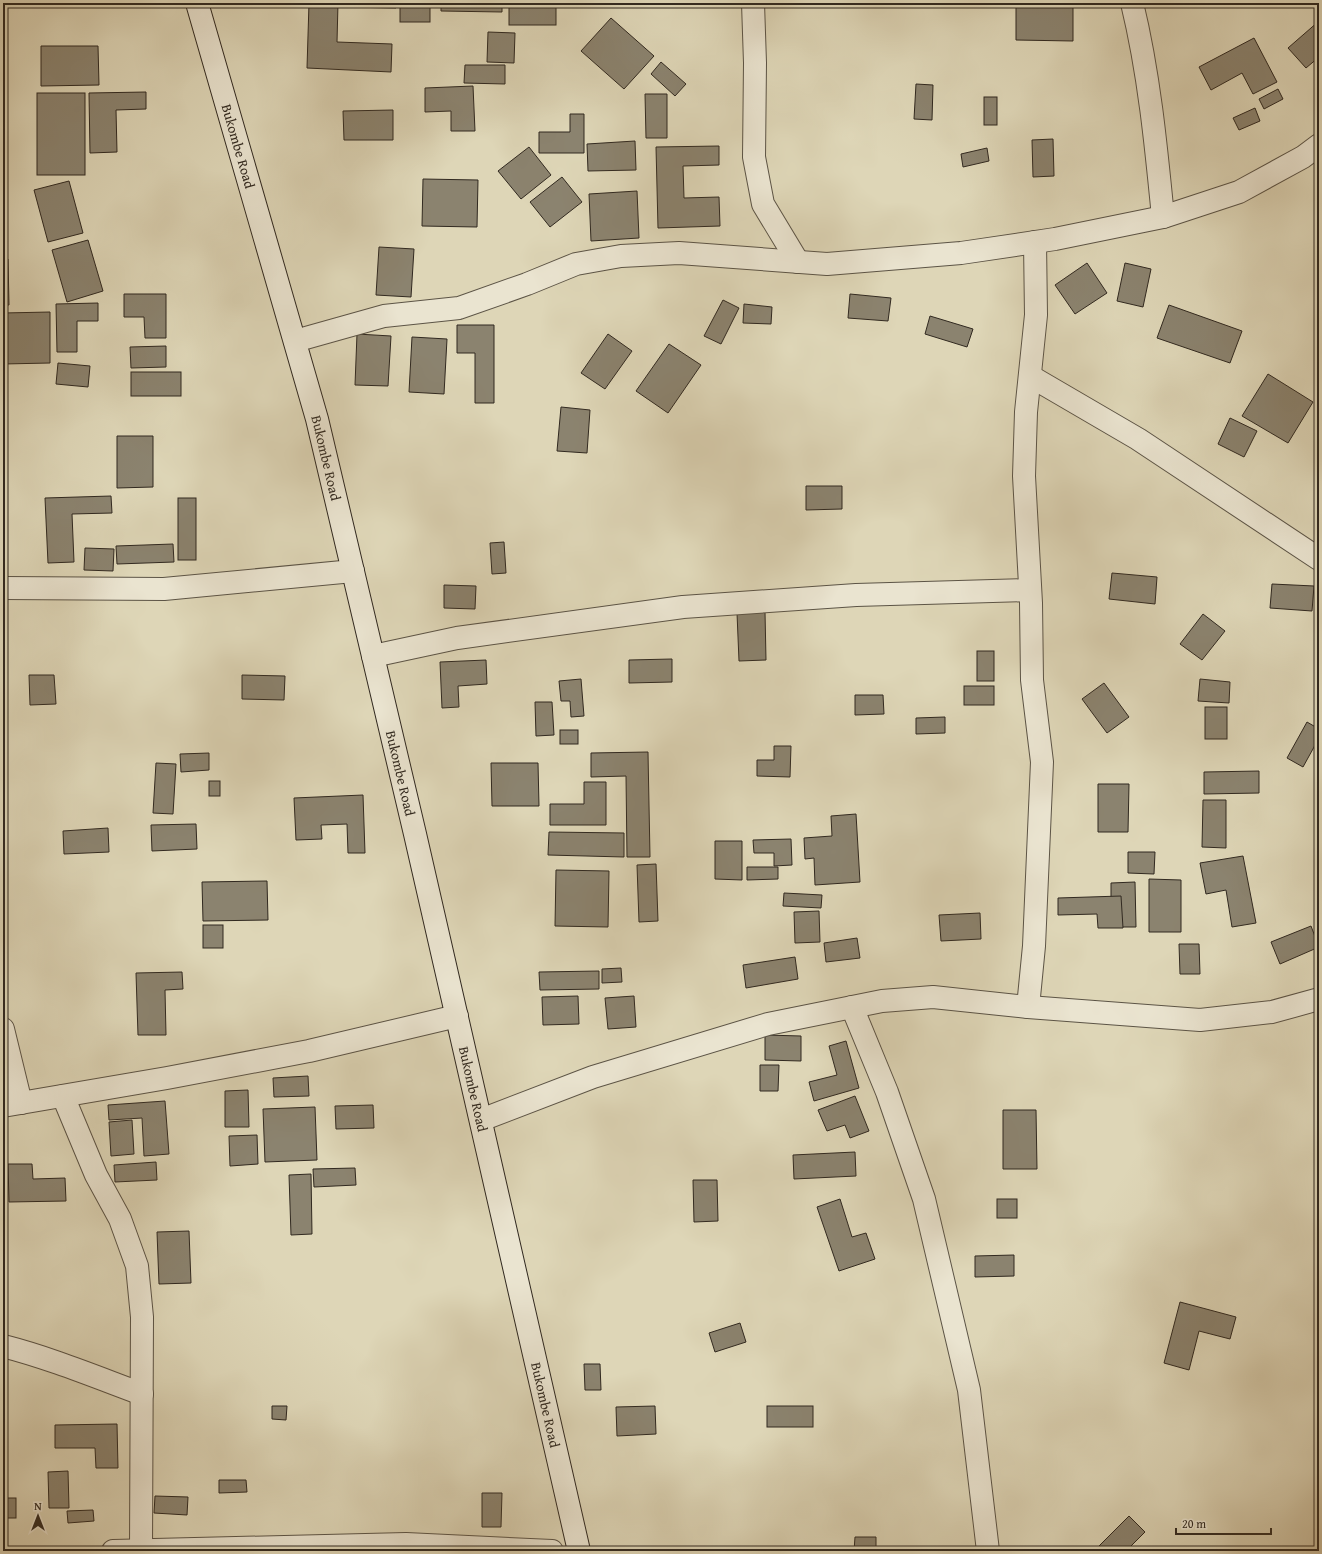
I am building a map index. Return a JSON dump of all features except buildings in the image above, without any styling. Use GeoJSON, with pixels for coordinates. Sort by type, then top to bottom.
{"type":"FeatureCollection","features":[{"type":"Feature","properties":{"kind":"street","name":"Bukombe Road"},"geometry":{"type":"LineString","coordinates":[[197,3],[317,418],[457,1016],[579,1551]]}},
{"type":"Feature","properties":{"kind":"street"},"geometry":{"type":"LineString","coordinates":[[753,3],[755,63],[754,157],[763,204],[798,262]]}},
{"type":"Feature","properties":{"kind":"street"},"geometry":{"type":"LineString","coordinates":[[1132,3],[1143,51],[1157,157],[1163,217]]}},
{"type":"Feature","properties":{"kind":"street"},"geometry":{"type":"LineString","coordinates":[[295,341],[384,316],[459,308],[527,284],[576,264],[622,256],[679,253],[827,264],[953,254],[1035,242],[1163,217],[1239,192],[1303,157],[1319,145]]}},
{"type":"Feature","properties":{"kind":"street"},"geometry":{"type":"LineString","coordinates":[[1028,1007],[1034,946],[1042,762],[1032,680],[1030,590],[1024,476],[1026,412],[1036,316],[1035,242]]}},
{"type":"Feature","properties":{"kind":"street"},"geometry":{"type":"LineString","coordinates":[[1030,376],[1138,439],[1319,559]]}},
{"type":"Feature","properties":{"kind":"street"},"geometry":{"type":"LineString","coordinates":[[3,588],[164,589],[353,571]]}},
{"type":"Feature","properties":{"kind":"street"},"geometry":{"type":"LineString","coordinates":[[373,656],[457,638],[683,607],[856,595],[1030,590]]}},
{"type":"Feature","properties":{"kind":"street"},"geometry":{"type":"LineString","coordinates":[[481,1120],[593,1077],[768,1024],[882,1001],[933,997],[1028,1007],[1200,1020],[1272,1012],[1319,999]]}},
{"type":"Feature","properties":{"kind":"street"},"geometry":{"type":"LineString","coordinates":[[852,1007],[887,1092],[924,1199],[969,1390],[988,1551]]}},
{"type":"Feature","properties":{"kind":"street"},"geometry":{"type":"LineString","coordinates":[[3,1029],[12,1105],[309,1051],[457,1016]]}},
{"type":"Feature","properties":{"kind":"street"},"geometry":{"type":"LineString","coordinates":[[63,1096],[96,1175],[120,1219],[137,1266],[142,1317],[142,1394],[151,1550]]}},
{"type":"Feature","properties":{"kind":"street"},"geometry":{"type":"LineString","coordinates":[[3,1346],[90,1374],[142,1394]]}},
{"type":"Feature","properties":{"kind":"street"},"geometry":{"type":"LineString","coordinates":[[113,1551],[406,1544],[451,1548],[552,1551]]}}]}
